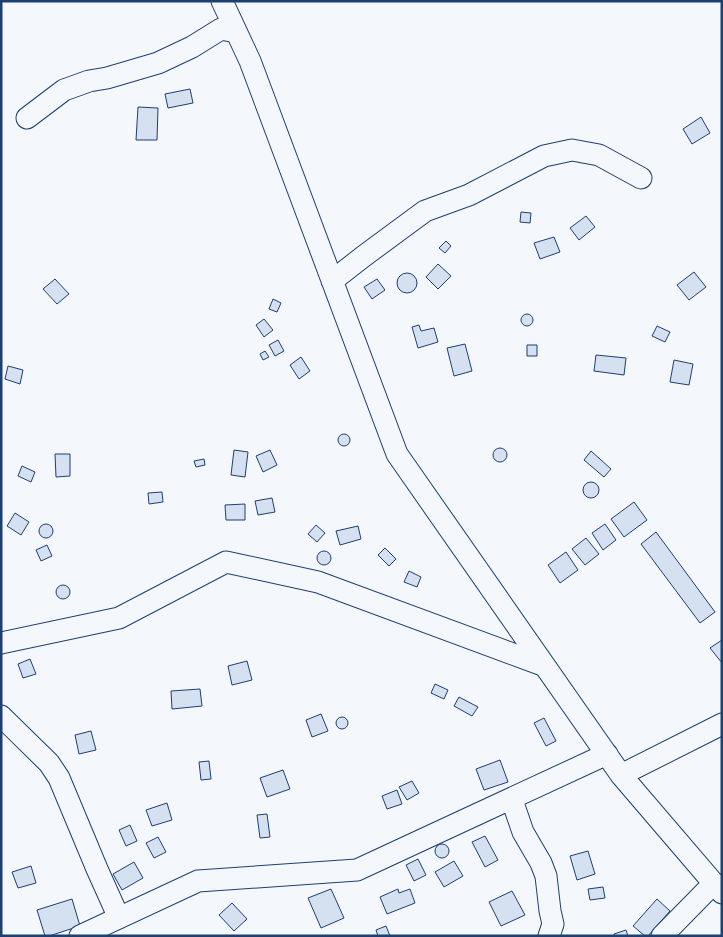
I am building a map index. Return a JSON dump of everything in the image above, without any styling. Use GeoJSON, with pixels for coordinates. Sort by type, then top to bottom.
{"type":"FeatureCollection","features":[{"type":"Feature","properties":{"kind":"street"},"geometry":{"type":"LineString","coordinates":[[222,1],[250,61],[397,454],[621,775],[718,888],[662,936]]}},
{"type":"Feature","properties":{"kind":"street"},"geometry":{"type":"LineString","coordinates":[[27,118],[64,90],[158,62],[192,47],[221,29],[236,32]]}},
{"type":"Feature","properties":{"kind":"street"},"geometry":{"type":"LineString","coordinates":[[332,281],[425,211],[469,195],[544,156],[572,150],[599,155],[641,178]]}},
{"type":"Feature","properties":{"kind":"street"},"geometry":{"type":"LineString","coordinates":[[1,644],[119,618],[226,562],[318,582],[546,666]]}},
{"type":"Feature","properties":{"kind":"street"},"geometry":{"type":"LineString","coordinates":[[1,716],[49,763],[59,778],[119,918]]}},
{"type":"Feature","properties":{"kind":"street"},"geometry":{"type":"LineString","coordinates":[[621,775],[722,724]]}},
{"type":"Feature","properties":{"kind":"street"},"geometry":{"type":"LineString","coordinates":[[80,936],[198,882],[357,870],[607,754]]}},
{"type":"Feature","properties":{"kind":"street"},"geometry":{"type":"LineString","coordinates":[[510,799],[523,832],[541,863],[546,876],[553,924],[549,936]]}},
{"type":"Feature","properties":{"kind":"building"},"geometry":{"type":"Polygon","coordinates":[[[190,89],[193,103],[168,108],[165,94],[190,89]]]}},
{"type":"Feature","properties":{"kind":"building"},"geometry":{"type":"Polygon","coordinates":[[[138,107],[158,108],[157,140],[136,140],[138,107]]]}},
{"type":"Feature","properties":{"kind":"building"},"geometry":{"type":"Polygon","coordinates":[[[701,117],[710,133],[692,144],[683,129],[701,117]]]}},
{"type":"Feature","properties":{"kind":"building"},"geometry":{"type":"Polygon","coordinates":[[[521,212],[531,213],[530,223],[520,222],[521,212]]]}},
{"type":"Feature","properties":{"kind":"building"},"geometry":{"type":"Polygon","coordinates":[[[586,216],[595,227],[579,240],[570,228],[586,216]]]}},
{"type":"Feature","properties":{"kind":"building"},"geometry":{"type":"Polygon","coordinates":[[[554,237],[560,252],[540,259],[534,243],[554,237]]]}},
{"type":"Feature","properties":{"kind":"building"},"geometry":{"type":"Polygon","coordinates":[[[446,241],[451,246],[445,253],[439,248],[446,241]]]}},
{"type":"Feature","properties":{"kind":"building"},"geometry":{"type":"Polygon","coordinates":[[[438,264],[451,276],[438,289],[426,277],[438,264]]]}},
{"type":"Feature","properties":{"kind":"building"},"geometry":{"type":"Polygon","coordinates":[[[694,272],[706,287],[689,300],[677,285],[694,272]]]}},
{"type":"Feature","properties":{"kind":"building"},"geometry":{"type":"Polygon","coordinates":[[[407,273],[414,276],[417,283],[414,290],[407,293],[400,290],[397,283],[400,276],[407,273]]]}},
{"type":"Feature","properties":{"kind":"building"},"geometry":{"type":"Polygon","coordinates":[[[55,279],[69,294],[57,304],[43,289],[55,279]]]}},
{"type":"Feature","properties":{"kind":"building"},"geometry":{"type":"Polygon","coordinates":[[[377,279],[385,290],[372,299],[364,287],[377,279]]]}},
{"type":"Feature","properties":{"kind":"building"},"geometry":{"type":"Polygon","coordinates":[[[273,299],[281,303],[277,312],[269,309],[273,299]]]}},
{"type":"Feature","properties":{"kind":"building"},"geometry":{"type":"Polygon","coordinates":[[[525,314],[529,314],[533,320],[529,326],[525,326],[521,322],[521,318],[525,314]]]}},
{"type":"Feature","properties":{"kind":"building"},"geometry":{"type":"Polygon","coordinates":[[[264,319],[273,330],[264,337],[256,325],[264,319]]]}},
{"type":"Feature","properties":{"kind":"building"},"geometry":{"type":"Polygon","coordinates":[[[419,325],[421,331],[434,328],[438,342],[418,348],[412,327],[419,325]]]}},
{"type":"Feature","properties":{"kind":"building"},"geometry":{"type":"Polygon","coordinates":[[[657,326],[670,332],[665,342],[652,336],[657,326]]]}},
{"type":"Feature","properties":{"kind":"building"},"geometry":{"type":"Polygon","coordinates":[[[278,340],[284,351],[275,356],[269,345],[278,340]]]}},
{"type":"Feature","properties":{"kind":"building"},"geometry":{"type":"Polygon","coordinates":[[[465,344],[472,371],[454,376],[447,348],[465,344]]]}},
{"type":"Feature","properties":{"kind":"building"},"geometry":{"type":"Polygon","coordinates":[[[527,345],[537,345],[537,356],[527,356],[527,345]]]}},
{"type":"Feature","properties":{"kind":"building"},"geometry":{"type":"Polygon","coordinates":[[[265,351],[269,357],[263,360],[260,354],[265,351]]]}},
{"type":"Feature","properties":{"kind":"building"},"geometry":{"type":"Polygon","coordinates":[[[596,355],[626,358],[624,375],[594,371],[596,355]]]}},
{"type":"Feature","properties":{"kind":"building"},"geometry":{"type":"Polygon","coordinates":[[[301,357],[310,371],[299,379],[290,365],[301,357]]]}},
{"type":"Feature","properties":{"kind":"building"},"geometry":{"type":"Polygon","coordinates":[[[674,360],[693,364],[689,385],[670,382],[674,360]]]}},
{"type":"Feature","properties":{"kind":"building"},"geometry":{"type":"Polygon","coordinates":[[[8,366],[23,370],[20,384],[5,379],[8,366]]]}},
{"type":"Feature","properties":{"kind":"building"},"geometry":{"type":"Polygon","coordinates":[[[346,434],[349,435],[349,445],[342,446],[339,445],[338,438],[339,435],[346,434]]]}},
{"type":"Feature","properties":{"kind":"building"},"geometry":{"type":"Polygon","coordinates":[[[497,448],[503,448],[507,455],[503,462],[497,462],[493,458],[493,452],[497,448]]]}},
{"type":"Feature","properties":{"kind":"building"},"geometry":{"type":"Polygon","coordinates":[[[234,450],[248,452],[245,477],[231,475],[234,450]]]}},
{"type":"Feature","properties":{"kind":"building"},"geometry":{"type":"Polygon","coordinates":[[[270,450],[277,465],[263,472],[256,456],[270,450]]]}},
{"type":"Feature","properties":{"kind":"building"},"geometry":{"type":"Polygon","coordinates":[[[591,451],[611,469],[604,477],[584,460],[591,451]]]}},
{"type":"Feature","properties":{"kind":"building"},"geometry":{"type":"Polygon","coordinates":[[[55,454],[70,454],[70,476],[56,477],[55,454]]]}},
{"type":"Feature","properties":{"kind":"building"},"geometry":{"type":"Polygon","coordinates":[[[204,459],[205,465],[196,467],[194,461],[204,459]]]}},
{"type":"Feature","properties":{"kind":"building"},"geometry":{"type":"Polygon","coordinates":[[[22,466],[35,472],[31,482],[18,476],[22,466]]]}},
{"type":"Feature","properties":{"kind":"building"},"geometry":{"type":"Polygon","coordinates":[[[588,482],[594,482],[599,487],[597,496],[588,498],[583,493],[583,487],[588,482]]]}},
{"type":"Feature","properties":{"kind":"building"},"geometry":{"type":"Polygon","coordinates":[[[162,492],[163,502],[149,504],[148,493],[162,492]]]}},
{"type":"Feature","properties":{"kind":"building"},"geometry":{"type":"Polygon","coordinates":[[[272,498],[275,512],[258,515],[255,501],[272,498]]]}},
{"type":"Feature","properties":{"kind":"building"},"geometry":{"type":"Polygon","coordinates":[[[634,502],[647,520],[624,537],[611,519],[634,502]]]}},
{"type":"Feature","properties":{"kind":"building"},"geometry":{"type":"Polygon","coordinates":[[[245,504],[245,520],[226,520],[225,505],[245,504]]]}},
{"type":"Feature","properties":{"kind":"building"},"geometry":{"type":"Polygon","coordinates":[[[15,513],[29,522],[21,535],[7,526],[15,513]]]}},
{"type":"Feature","properties":{"kind":"building"},"geometry":{"type":"Polygon","coordinates":[[[43,524],[49,524],[53,531],[49,538],[43,538],[39,534],[39,528],[43,524]]]}},
{"type":"Feature","properties":{"kind":"building"},"geometry":{"type":"Polygon","coordinates":[[[605,524],[616,540],[603,550],[592,533],[605,524]]]}},
{"type":"Feature","properties":{"kind":"building"},"geometry":{"type":"Polygon","coordinates":[[[316,525],[325,533],[317,542],[308,534],[316,525]]]}},
{"type":"Feature","properties":{"kind":"building"},"geometry":{"type":"Polygon","coordinates":[[[358,526],[361,539],[340,545],[336,531],[358,526]]]}},
{"type":"Feature","properties":{"kind":"building"},"geometry":{"type":"Polygon","coordinates":[[[656,532],[715,612],[700,623],[641,544],[656,532]]]}},
{"type":"Feature","properties":{"kind":"building"},"geometry":{"type":"Polygon","coordinates":[[[586,538],[599,554],[585,565],[572,549],[586,538]]]}},
{"type":"Feature","properties":{"kind":"building"},"geometry":{"type":"Polygon","coordinates":[[[47,545],[52,556],[41,561],[36,550],[47,545]]]}},
{"type":"Feature","properties":{"kind":"building"},"geometry":{"type":"Polygon","coordinates":[[[385,548],[396,559],[389,566],[378,555],[385,548]]]}},
{"type":"Feature","properties":{"kind":"building"},"geometry":{"type":"Polygon","coordinates":[[[321,551],[327,551],[331,558],[327,565],[321,565],[317,561],[317,555],[321,551]]]}},
{"type":"Feature","properties":{"kind":"building"},"geometry":{"type":"Polygon","coordinates":[[[566,552],[578,570],[560,583],[548,565],[566,552]]]}},
{"type":"Feature","properties":{"kind":"building"},"geometry":{"type":"Polygon","coordinates":[[[409,571],[421,577],[417,587],[404,582],[409,571]]]}},
{"type":"Feature","properties":{"kind":"building"},"geometry":{"type":"Polygon","coordinates":[[[60,585],[66,585],[70,592],[66,599],[60,599],[56,595],[56,589],[60,585]]]}},
{"type":"Feature","properties":{"kind":"building"},"geometry":{"type":"Polygon","coordinates":[[[722,640],[722,663],[710,648],[722,640]]]}},
{"type":"Feature","properties":{"kind":"building"},"geometry":{"type":"Polygon","coordinates":[[[30,659],[36,674],[23,678],[18,664],[30,659]]]}},
{"type":"Feature","properties":{"kind":"building"},"geometry":{"type":"Polygon","coordinates":[[[247,661],[252,680],[232,685],[228,666],[247,661]]]}},
{"type":"Feature","properties":{"kind":"building"},"geometry":{"type":"Polygon","coordinates":[[[435,684],[448,690],[444,699],[431,693],[435,684]]]}},
{"type":"Feature","properties":{"kind":"building"},"geometry":{"type":"Polygon","coordinates":[[[200,689],[202,706],[172,709],[171,691],[200,689]]]}},
{"type":"Feature","properties":{"kind":"building"},"geometry":{"type":"Polygon","coordinates":[[[459,697],[478,707],[472,716],[454,706],[459,697]]]}},
{"type":"Feature","properties":{"kind":"building"},"geometry":{"type":"Polygon","coordinates":[[[321,714],[328,731],[312,737],[306,720],[321,714]]]}},
{"type":"Feature","properties":{"kind":"building"},"geometry":{"type":"Polygon","coordinates":[[[340,717],[344,717],[348,723],[344,729],[340,729],[336,725],[336,721],[340,717]]]}},
{"type":"Feature","properties":{"kind":"building"},"geometry":{"type":"Polygon","coordinates":[[[544,718],[556,741],[546,746],[534,723],[544,718]]]}},
{"type":"Feature","properties":{"kind":"building"},"geometry":{"type":"Polygon","coordinates":[[[91,731],[96,750],[79,754],[75,735],[91,731]]]}},
{"type":"Feature","properties":{"kind":"building"},"geometry":{"type":"Polygon","coordinates":[[[500,760],[508,782],[484,790],[476,769],[500,760]]]}},
{"type":"Feature","properties":{"kind":"building"},"geometry":{"type":"Polygon","coordinates":[[[209,761],[211,779],[201,780],[199,762],[209,761]]]}},
{"type":"Feature","properties":{"kind":"building"},"geometry":{"type":"Polygon","coordinates":[[[283,770],[290,789],[267,797],[260,778],[283,770]]]}},
{"type":"Feature","properties":{"kind":"building"},"geometry":{"type":"Polygon","coordinates":[[[412,781],[419,793],[407,800],[399,787],[412,781]]]}},
{"type":"Feature","properties":{"kind":"building"},"geometry":{"type":"Polygon","coordinates":[[[397,790],[402,804],[387,809],[382,796],[397,790]]]}},
{"type":"Feature","properties":{"kind":"building"},"geometry":{"type":"Polygon","coordinates":[[[167,803],[172,820],[152,826],[146,810],[167,803]]]}},
{"type":"Feature","properties":{"kind":"building"},"geometry":{"type":"Polygon","coordinates":[[[267,814],[270,837],[260,838],[257,815],[267,814]]]}},
{"type":"Feature","properties":{"kind":"building"},"geometry":{"type":"Polygon","coordinates":[[[130,825],[137,841],[126,846],[119,830],[130,825]]]}},
{"type":"Feature","properties":{"kind":"building"},"geometry":{"type":"Polygon","coordinates":[[[485,836],[498,860],[485,867],[472,842],[485,836]]]}},
{"type":"Feature","properties":{"kind":"building"},"geometry":{"type":"Polygon","coordinates":[[[158,837],[166,852],[154,858],[146,843],[158,837]]]}},
{"type":"Feature","properties":{"kind":"building"},"geometry":{"type":"Polygon","coordinates":[[[439,844],[445,844],[449,851],[445,858],[439,858],[435,854],[435,848],[439,844]]]}},
{"type":"Feature","properties":{"kind":"building"},"geometry":{"type":"Polygon","coordinates":[[[588,851],[595,874],[577,880],[570,856],[588,851]]]}},
{"type":"Feature","properties":{"kind":"building"},"geometry":{"type":"Polygon","coordinates":[[[418,859],[426,875],[414,881],[406,865],[418,859]]]}},
{"type":"Feature","properties":{"kind":"building"},"geometry":{"type":"Polygon","coordinates":[[[454,861],[463,876],[444,887],[435,872],[454,861]]]}},
{"type":"Feature","properties":{"kind":"building"},"geometry":{"type":"Polygon","coordinates":[[[134,862],[143,878],[122,890],[113,874],[134,862]]]}},
{"type":"Feature","properties":{"kind":"building"},"geometry":{"type":"Polygon","coordinates":[[[31,866],[36,883],[18,888],[12,872],[31,866]]]}},
{"type":"Feature","properties":{"kind":"building"},"geometry":{"type":"Polygon","coordinates":[[[603,887],[605,898],[590,900],[588,889],[603,887]]]}},
{"type":"Feature","properties":{"kind":"building"},"geometry":{"type":"Polygon","coordinates":[[[331,889],[344,918],[321,928],[308,898],[331,889]]]}},
{"type":"Feature","properties":{"kind":"building"},"geometry":{"type":"Polygon","coordinates":[[[398,889],[399,893],[410,889],[415,903],[387,914],[380,897],[398,889]]]}},
{"type":"Feature","properties":{"kind":"building"},"geometry":{"type":"Polygon","coordinates":[[[512,891],[525,915],[501,926],[489,902],[512,891]]]}},
{"type":"Feature","properties":{"kind":"building"},"geometry":{"type":"Polygon","coordinates":[[[72,899],[80,926],[45,936],[37,910],[72,899]]]}},
{"type":"Feature","properties":{"kind":"building"},"geometry":{"type":"Polygon","coordinates":[[[657,899],[670,911],[648,936],[645,936],[633,926],[657,899]]]}},
{"type":"Feature","properties":{"kind":"building"},"geometry":{"type":"Polygon","coordinates":[[[232,903],[247,919],[234,931],[219,915],[232,903]]]}},
{"type":"Feature","properties":{"kind":"building"},"geometry":{"type":"Polygon","coordinates":[[[386,926],[390,936],[378,936],[376,930],[386,926]]]}},
{"type":"Feature","properties":{"kind":"building"},"geometry":{"type":"Polygon","coordinates":[[[626,930],[628,936],[614,936],[614,934],[626,930]]]}}]}
